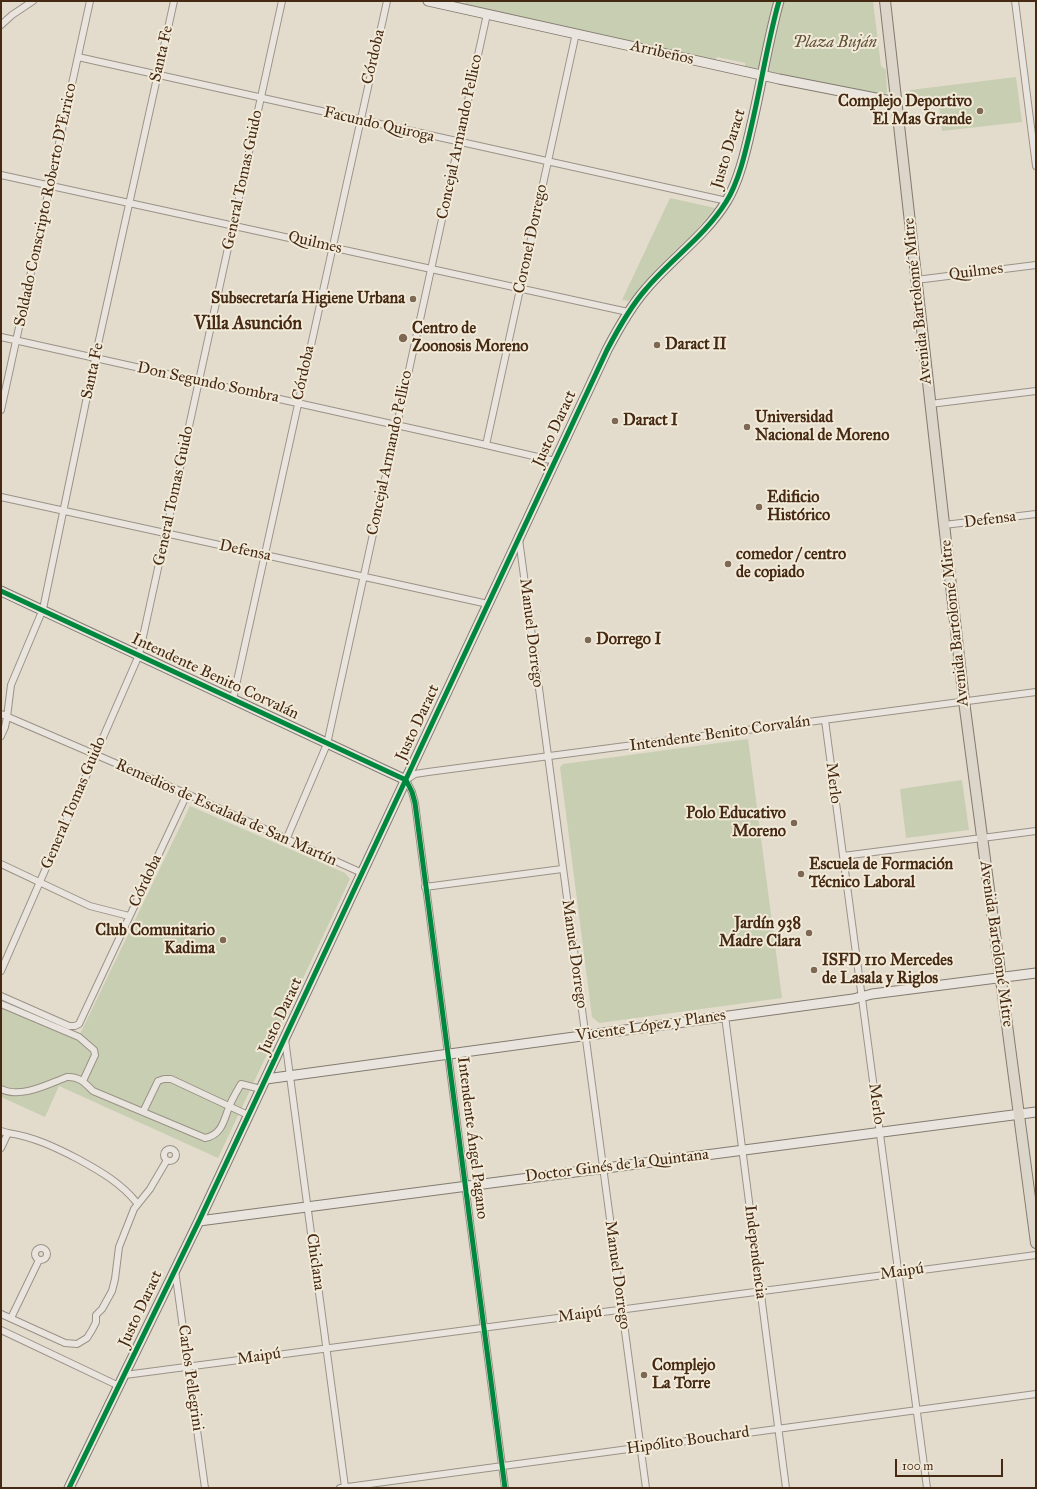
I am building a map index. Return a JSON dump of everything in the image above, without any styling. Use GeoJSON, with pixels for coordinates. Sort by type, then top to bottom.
{"type":"FeatureCollection","features":[{"type":"Feature","properties":{"kind":"main road","name":"Avenida Bartolomé Mitre"},"geometry":{"type":"LineString","coordinates":[[885,1],[964,701],[1036,1243]]}},
{"type":"Feature","properties":{"kind":"street"},"geometry":{"type":"LineString","coordinates":[[1,25],[33,1]]}},
{"type":"Feature","properties":{"kind":"street","name":"Soldado Conscripto Roberto D'Errico"},"geometry":{"type":"LineString","coordinates":[[1,410],[90,1]]}},
{"type":"Feature","properties":{"kind":"street","name":"Santa Fe"},"geometry":{"type":"LineString","coordinates":[[1,736],[5,727],[4,716],[12,680],[43,609],[95,358],[174,1]]}},
{"type":"Feature","properties":{"kind":"street","name":"General Tomas Guido"},"geometry":{"type":"LineString","coordinates":[[1,971],[139,655],[282,1]]}},
{"type":"Feature","properties":{"kind":"street","name":"Córdoba"},"geometry":{"type":"LineString","coordinates":[[233,699],[387,1]]}},
{"type":"Feature","properties":{"kind":"street","name":"Arribeños"},"geometry":{"type":"LineString","coordinates":[[428,1],[460,5],[487,14],[763,75],[896,102]]}},
{"type":"Feature","properties":{"kind":"street","name":"Justo Daract"},"geometry":{"type":"LineString","coordinates":[[69,1488],[125,1375],[175,1267],[266,1079],[607,350],[628,312],[646,289],[701,234],[727,201],[740,170],[749,137],[779,1]]}},
{"type":"Feature","properties":{"kind":"street"},"geometry":{"type":"LineString","coordinates":[[1015,1],[1036,166]]}},
{"type":"Feature","properties":{"kind":"street","name":"Concejal Armando Pellico"},"geometry":{"type":"LineString","coordinates":[[286,840],[327,744],[487,14]]}},
{"type":"Feature","properties":{"kind":"street","name":"Coronel Dorrego"},"geometry":{"type":"LineString","coordinates":[[486,445],[576,33]]}},
{"type":"Feature","properties":{"kind":"street","name":"Facundo Quiroga"},"geometry":{"type":"LineString","coordinates":[[78,57],[727,201]]}},
{"type":"Feature","properties":{"kind":"street","name":"Quilmes"},"geometry":{"type":"LineString","coordinates":[[1,175],[628,312]]}},
{"type":"Feature","properties":{"kind":"street","name":"Quilmes"},"geometry":{"type":"LineString","coordinates":[[916,280],[1036,264]]}},
{"type":"Feature","properties":{"kind":"street","name":"Don Segundo Sombra"},"geometry":{"type":"LineString","coordinates":[[1,337],[397,424],[555,461]]}},
{"type":"Feature","properties":{"kind":"street"},"geometry":{"type":"LineString","coordinates":[[930,404],[1036,390]]}},
{"type":"Feature","properties":{"kind":"street","name":"Defensa"},"geometry":{"type":"LineString","coordinates":[[1,497],[488,604]]}},
{"type":"Feature","properties":{"kind":"street","name":"Defensa"},"geometry":{"type":"LineString","coordinates":[[944,525],[1036,514]]}},
{"type":"Feature","properties":{"kind":"street","name":"Manuel Dorrego"},"geometry":{"type":"LineString","coordinates":[[519,539],[562,870],[646,1488]]}},
{"type":"Feature","properties":{"kind":"street","name":"Intendente Benito Corvalán"},"geometry":{"type":"LineString","coordinates":[[1,591],[43,609],[406,780],[415,774],[428,772],[1036,692]]}},
{"type":"Feature","properties":{"kind":"street","name":"Remedios de Escalada de San Martín"},"geometry":{"type":"LineString","coordinates":[[4,716],[187,794],[362,873]]}},
{"type":"Feature","properties":{"kind":"street","name":"Merlo"},"geometry":{"type":"LineString","coordinates":[[825,720],[927,1488]]}},
{"type":"Feature","properties":{"kind":"street","name":"Intendente Ángel Pagano"},"geometry":{"type":"LineString","coordinates":[[406,780],[412,792],[414,803],[505,1488]]}},
{"type":"Feature","properties":{"kind":"street","name":"Córdoba"},"geometry":{"type":"LineString","coordinates":[[1,996],[69,1026],[79,1024],[187,794]]}},
{"type":"Feature","properties":{"kind":"street"},"geometry":{"type":"LineString","coordinates":[[843,856],[1036,831]]}},
{"type":"Feature","properties":{"kind":"street"},"geometry":{"type":"LineString","coordinates":[[1,864],[90,906],[129,916]]}},
{"type":"Feature","properties":{"kind":"street"},"geometry":{"type":"LineString","coordinates":[[425,887],[562,870]]}},
{"type":"Feature","properties":{"kind":"street","name":"Vicente López y Planes"},"geometry":{"type":"LineString","coordinates":[[266,1079],[1036,973]]}},
{"type":"Feature","properties":{"kind":"street"},"geometry":{"type":"LineString","coordinates":[[1,1004],[78,1037],[88,1044],[94,1050],[95,1056],[84,1081]]}},
{"type":"Feature","properties":{"kind":"street","name":"Independencia"},"geometry":{"type":"LineString","coordinates":[[725,1016],[786,1488]]}},
{"type":"Feature","properties":{"kind":"street","name":"Chiclana"},"geometry":{"type":"LineString","coordinates":[[285,1038],[326,1348],[342,1488]]}},
{"type":"Feature","properties":{"kind":"street"},"geometry":{"type":"LineString","coordinates":[[1,1090],[14,1093],[24,1092],[72,1076],[84,1081],[93,1091],[205,1138],[216,1134],[224,1124],[229,1106],[241,1084],[260,1089]]}},
{"type":"Feature","properties":{"kind":"street"},"geometry":{"type":"LineString","coordinates":[[143,1112],[158,1081],[171,1079],[248,1115]]}},
{"type":"Feature","properties":{"kind":"street","name":"Doctor Ginés de la Quintana"},"geometry":{"type":"LineString","coordinates":[[198,1221],[1036,1112]]}},
{"type":"Feature","properties":{"kind":"street"},"geometry":{"type":"LineString","coordinates":[[1,1131],[26,1136],[45,1142],[95,1168],[121,1186],[137,1203]]}},
{"type":"Feature","properties":{"kind":"street"},"geometry":{"type":"LineString","coordinates":[[1,1148],[8,1132]]}},
{"type":"Feature","properties":{"kind":"street"},"geometry":{"type":"LineString","coordinates":[[1,1314],[65,1344],[77,1344],[87,1338],[96,1322],[96,1315],[102,1309],[112,1291],[119,1247],[128,1222],[137,1203],[150,1189],[167,1160]]}},
{"type":"Feature","properties":{"kind":"street","name":"Maipú"},"geometry":{"type":"LineString","coordinates":[[125,1375],[1036,1254]]}},
{"type":"Feature","properties":{"kind":"street"},"geometry":{"type":"LineString","coordinates":[[11,1318],[39,1260]]}},
{"type":"Feature","properties":{"kind":"street","name":"Carlos Pellegrini"},"geometry":{"type":"LineString","coordinates":[[175,1267],[205,1488]]}},
{"type":"Feature","properties":{"kind":"street"},"geometry":{"type":"LineString","coordinates":[[1,1330],[119,1386]]}},
{"type":"Feature","properties":{"kind":"street","name":"Hipólito Bouchard"},"geometry":{"type":"LineString","coordinates":[[342,1488],[1036,1394]]}},
{"type":"Feature","properties":{"kind":"green space","name":"Plaza Buján"},"geometry":{"type":"Polygon","coordinates":[[[465,1],[774,1],[759,67],[756,69],[745,68],[745,63],[717,57],[715,61],[465,4],[465,1]]]}},
{"type":"Feature","properties":{"kind":"green space","name":"Plaza Buján"},"geometry":{"type":"Polygon","coordinates":[[[782,1],[873,1],[881,66],[886,70],[887,92],[885,95],[882,96],[767,71],[782,1]]]}},
{"type":"Feature","properties":{"kind":"green space","name":"Complejo Deportivo El Mas Grande"},"geometry":{"type":"Polygon","coordinates":[[[1016,77],[1022,122],[942,131],[938,97],[911,99],[910,90],[1016,77]]]}},
{"type":"Feature","properties":{"kind":"green space"},"geometry":{"type":"Polygon","coordinates":[[[670,198],[715,208],[693,234],[660,265],[629,301],[622,300],[670,198]]]}},
{"type":"Feature","properties":{"kind":"green space"},"geometry":{"type":"Polygon","coordinates":[[[748,739],[782,998],[599,1023],[592,1017],[560,767],[563,764],[748,739]]]}},
{"type":"Feature","properties":{"kind":"green space"},"geometry":{"type":"Polygon","coordinates":[[[962,780],[969,830],[906,838],[900,789],[962,780]]]}},
{"type":"Feature","properties":{"kind":"green space","name":"Club Comunitario Kadima"},"geometry":{"type":"Polygon","coordinates":[[[190,806],[345,873],[350,879],[218,1158],[59,1086],[45,1117],[1,1097],[1,1001],[80,1034],[190,806]]]}},
{"type":"Feature","properties":{"kind":"cycle path"},"geometry":{"type":"LineString","coordinates":[[69,1488],[199,1221],[615,334],[640,296],[708,226],[718,214],[731,193],[746,151],[779,1]]}},
{"type":"Feature","properties":{"kind":"cycle path"},"geometry":{"type":"LineString","coordinates":[[1,591],[406,780],[412,792],[415,803],[505,1488]]}},
{"type":"Feature","properties":{"kind":"place","name":"Complejo Deportivo El Mas Grande"},"geometry":{"type":"Point","coordinates":[980,111]}},
{"type":"Feature","properties":{"kind":"place","name":"Subsecretaría Higiene Urbana"},"geometry":{"type":"Point","coordinates":[413,299]}},
{"type":"Feature","properties":{"kind":"place","name":"Centro de Zoonosis Moreno"},"geometry":{"type":"Point","coordinates":[403,338]}},
{"type":"Feature","properties":{"kind":"place","name":"Daract II"},"geometry":{"type":"Point","coordinates":[657,345]}},
{"type":"Feature","properties":{"kind":"place","name":"Daract I"},"geometry":{"type":"Point","coordinates":[615,421]}},
{"type":"Feature","properties":{"kind":"place","name":"Universidad Nacional de Moreno"},"geometry":{"type":"Point","coordinates":[747,427]}},
{"type":"Feature","properties":{"kind":"place","name":"Edificio Histórico"},"geometry":{"type":"Point","coordinates":[759,507]}},
{"type":"Feature","properties":{"kind":"place","name":"comedor / centro de copiado"},"geometry":{"type":"Point","coordinates":[728,564]}},
{"type":"Feature","properties":{"kind":"place","name":"Dorrego I"},"geometry":{"type":"Point","coordinates":[588,640]}},
{"type":"Feature","properties":{"kind":"place","name":"Polo Educativo Moreno"},"geometry":{"type":"Point","coordinates":[794,823]}},
{"type":"Feature","properties":{"kind":"place","name":"Escuela de Formación Técnico Laboral"},"geometry":{"type":"Point","coordinates":[801,874]}},
{"type":"Feature","properties":{"kind":"place","name":"Jardín 938 Madre Clara"},"geometry":{"type":"Point","coordinates":[809,933]}},
{"type":"Feature","properties":{"kind":"place","name":"Club Comunitario Kadima"},"geometry":{"type":"Point","coordinates":[223,940]}},
{"type":"Feature","properties":{"kind":"place","name":"ISFD 110 Mercedes de Lasala y Riglos"},"geometry":{"type":"Point","coordinates":[814,970]}},
{"type":"Feature","properties":{"kind":"place","name":"Complejo La Torre"},"geometry":{"type":"Point","coordinates":[644,1375]}},
{"type":"Feature","properties":{"kind":"district","name":"Villa Asunción"},"geometry":{"type":"Point","coordinates":[248,325]}}]}
